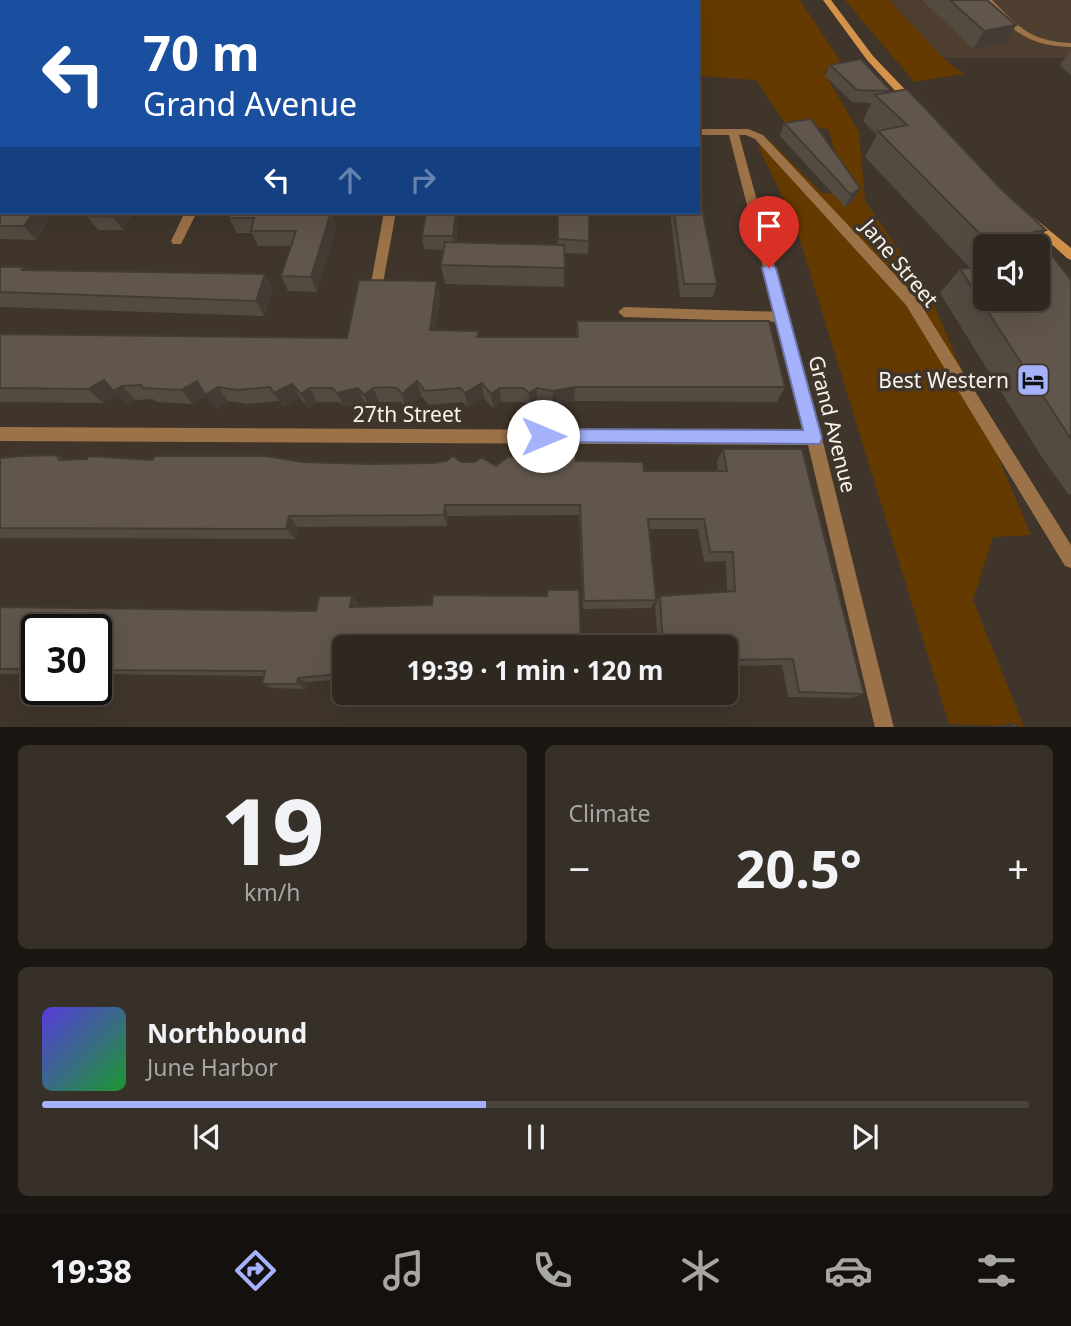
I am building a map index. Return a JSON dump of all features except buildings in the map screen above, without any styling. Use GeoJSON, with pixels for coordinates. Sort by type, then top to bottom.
{"type":"FeatureCollection","features":[{"type":"Feature","properties":{"kind":"main road"},"geometry":{"type":"LineString","coordinates":[[827,0],[870,58],[922,113]]}},
{"type":"Feature","properties":{"kind":"main road"},"geometry":{"type":"LineString","coordinates":[[1028,216],[1071,255]]}},
{"type":"Feature","properties":{"kind":"street","name":"Jane Street"},"geometry":{"type":"LineString","coordinates":[[700,132],[748,132],[759,137],[911,301],[1071,561]]}},
{"type":"Feature","properties":{"kind":"street","name":"Grand Avenue"},"geometry":{"type":"LineString","coordinates":[[733,132],[814,438],[885,727]]}},
{"type":"Feature","properties":{"kind":"street"},"geometry":{"type":"LineString","coordinates":[[177,241],[190,214]]}},
{"type":"Feature","properties":{"kind":"street"},"geometry":{"type":"LineString","coordinates":[[377,283],[390,214]]}},
{"type":"Feature","properties":{"kind":"street","name":"27th Street"},"geometry":{"type":"LineString","coordinates":[[0,433],[814,438]]}},
{"type":"Feature","properties":{"kind":"lane"},"geometry":{"type":"LineString","coordinates":[[988,0],[1025,38],[1046,45],[1071,45]]}},
{"type":"Feature","properties":{"kind":"lane"},"geometry":{"type":"LineString","coordinates":[[624,313],[782,317]]}},
{"type":"Feature","properties":{"kind":"shaded area"},"geometry":{"type":"Polygon","coordinates":[[[700,0],[800,0],[841,62],[824,72],[859,132],[865,201],[930,295],[1031,535],[993,537],[973,600],[1024,727],[949,724],[794,221],[758,146],[770,141],[822,193],[847,194],[828,129],[786,125],[756,80],[700,76],[700,0]]]}},
{"type":"Feature","properties":{"kind":"shaded area"},"geometry":{"type":"Polygon","coordinates":[[[845,0],[889,0],[943,58],[964,74],[914,82],[845,0]]]}},
{"type":"Feature","properties":{"kind":"shaded area"},"geometry":{"type":"Polygon","coordinates":[[[889,0],[1071,0],[1071,58],[943,58],[889,0]]]}},
{"type":"Feature","properties":{"kind":"place","name":"Best Western"},"geometry":{"type":"Point","coordinates":[1033,380]}},
{"type":"Feature","properties":{"kind":"route"},"geometry":{"type":"LineString","coordinates":[[543,436],[814,438],[769,268]]}}]}
